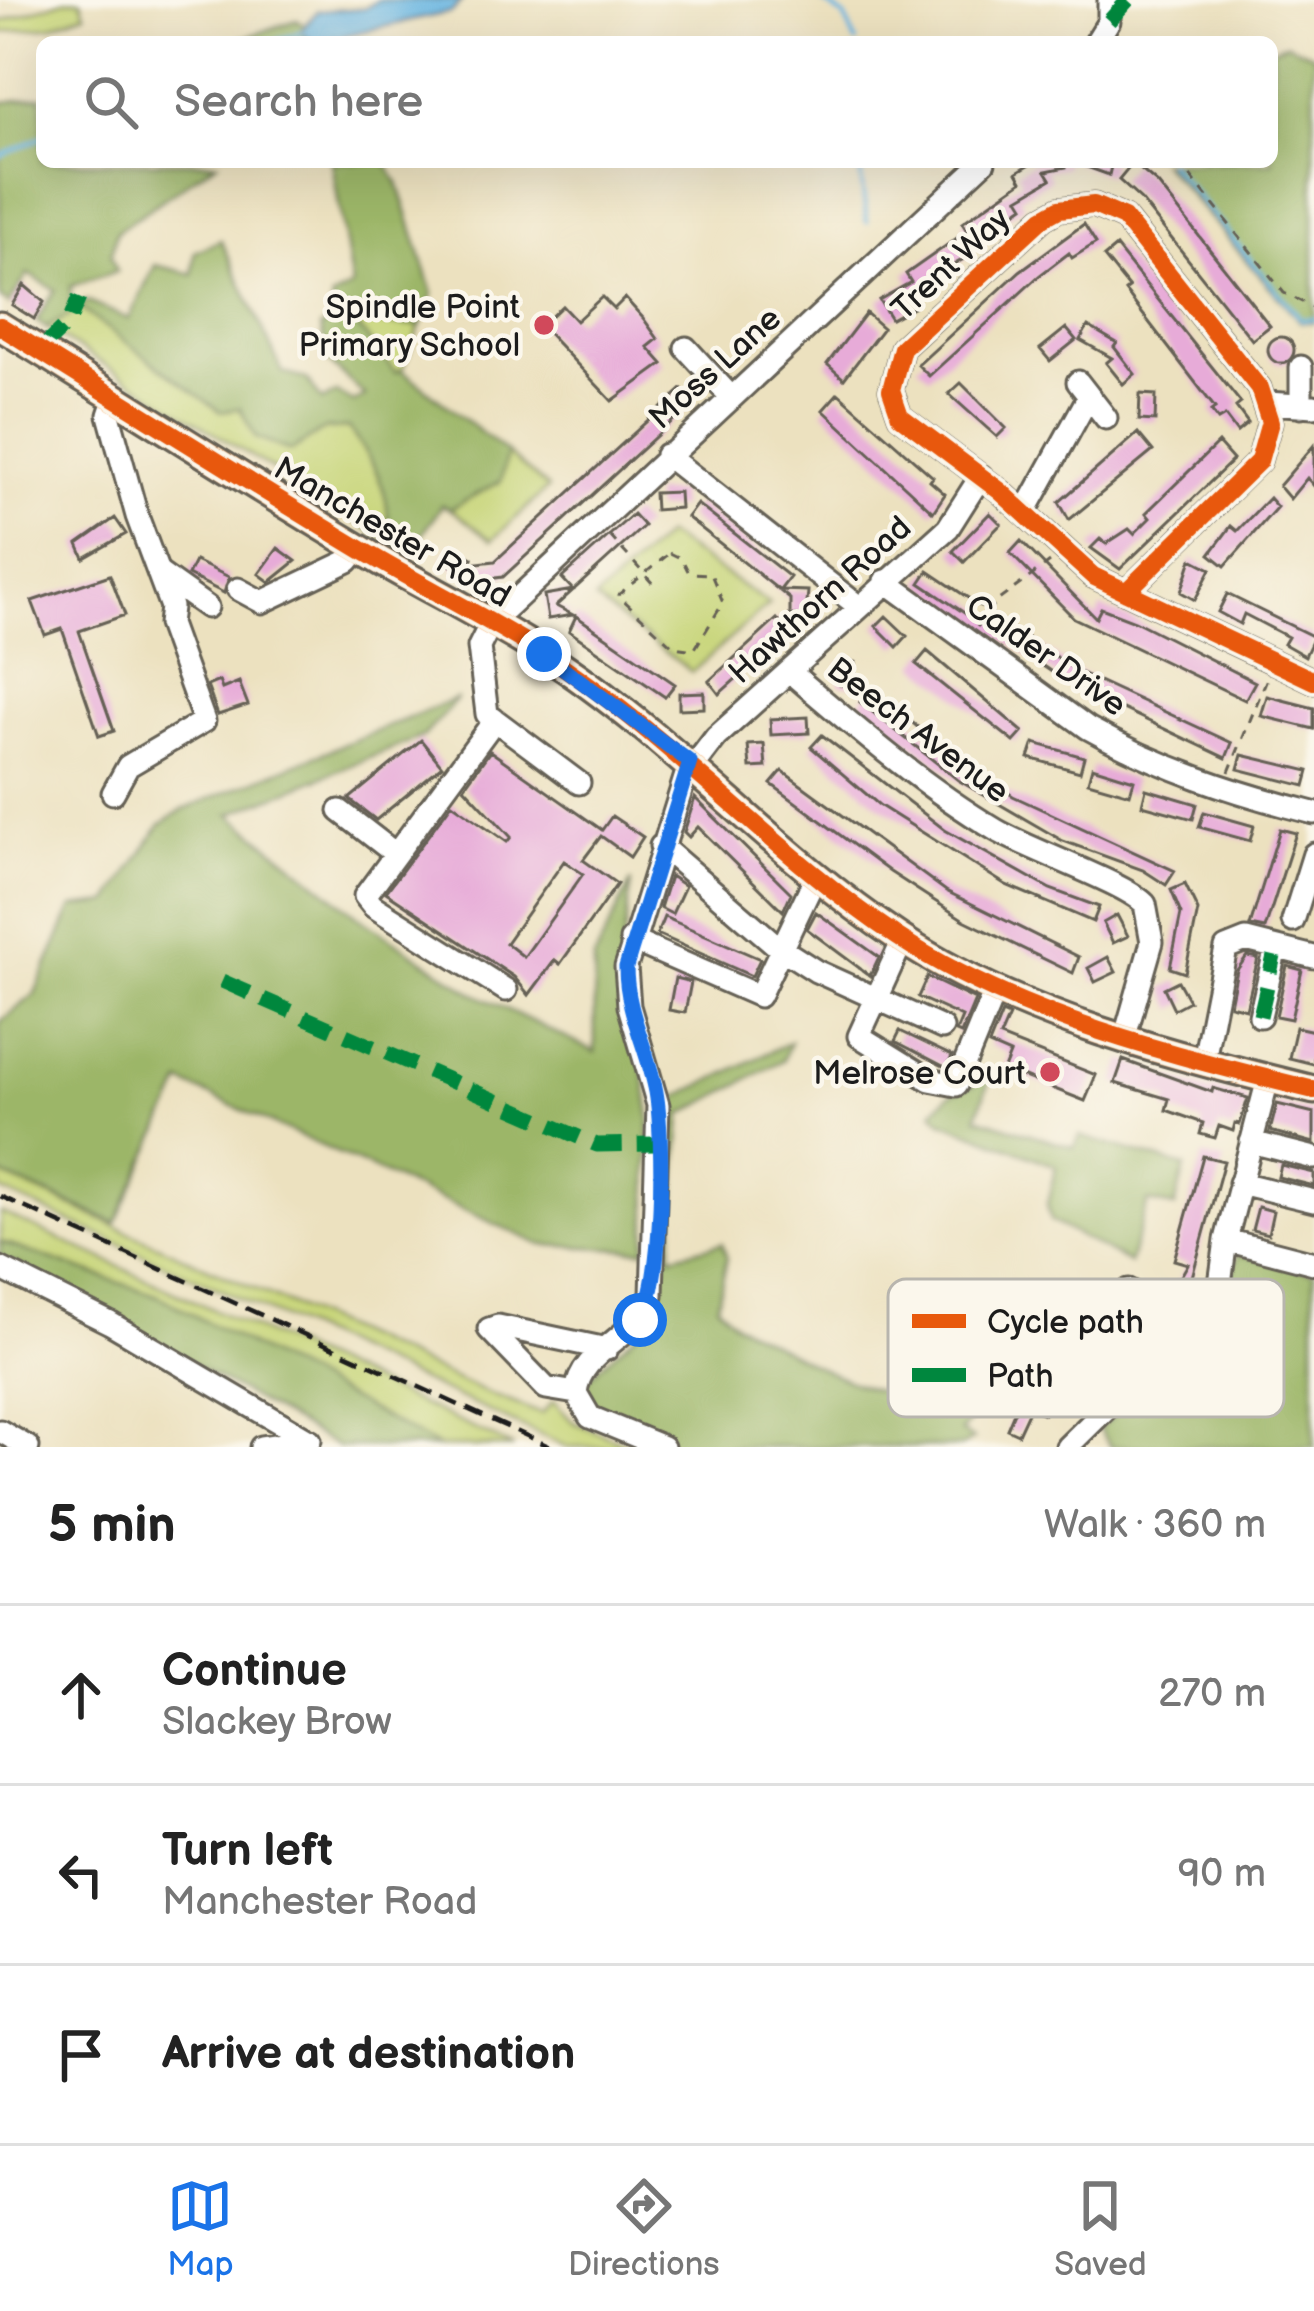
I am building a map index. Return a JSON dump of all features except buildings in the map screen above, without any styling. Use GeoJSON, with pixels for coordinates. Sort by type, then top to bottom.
{"type":"FeatureCollection","features":[{"type":"Feature","properties":{"kind":"main road","name":"Manchester Road"},"geometry":{"type":"LineString","coordinates":[[0,326],[358,549],[544,654],[692,764],[817,874],[903,940],[996,988],[1125,1036],[1314,1090]]}},
{"type":"Feature","properties":{"kind":"street"},"geometry":{"type":"LineString","coordinates":[[1100,36],[1109,21],[1109,0]]}},
{"type":"Feature","properties":{"kind":"street","name":"Moss Lane"},"geometry":{"type":"LineString","coordinates":[[491,623],[977,168]]}},
{"type":"Feature","properties":{"kind":"street","name":"Trent Way"},"geometry":{"type":"LineString","coordinates":[[1065,550],[981,476],[900,416],[891,390],[902,348],[1060,208],[1094,206],[1124,218],[1267,403]]}},
{"type":"Feature","properties":{"kind":"street"},"geometry":{"type":"LineString","coordinates":[[686,348],[730,396]]}},
{"type":"Feature","properties":{"kind":"street"},"geometry":{"type":"LineString","coordinates":[[1126,592],[1259,461],[1270,422],[1267,403],[1311,406],[1301,368]]}},
{"type":"Feature","properties":{"kind":"street"},"geometry":{"type":"LineString","coordinates":[[1025,512],[1083,389],[1106,418]]}},
{"type":"Feature","properties":{"kind":"street"},"geometry":{"type":"LineString","coordinates":[[113,793],[128,766],[204,721],[169,624],[171,607],[109,415],[115,397]]}},
{"type":"Feature","properties":{"kind":"street"},"geometry":{"type":"LineString","coordinates":[[666,455],[858,606]]}},
{"type":"Feature","properties":{"kind":"street","name":"Hawthorn Road"},"geometry":{"type":"LineString","coordinates":[[692,764],[962,514],[981,476]]}},
{"type":"Feature","properties":{"kind":"street"},"geometry":{"type":"LineString","coordinates":[[238,589],[262,602],[348,561],[358,549]]}},
{"type":"Feature","properties":{"kind":"street"},"geometry":{"type":"LineString","coordinates":[[1065,550],[1103,584],[1314,681]]}},
{"type":"Feature","properties":{"kind":"street"},"geometry":{"type":"LineString","coordinates":[[159,573],[206,607]]}},
{"type":"Feature","properties":{"kind":"street","name":"Calder Drive"},"geometry":{"type":"LineString","coordinates":[[885,581],[1088,728],[1222,790],[1314,813]]}},
{"type":"Feature","properties":{"kind":"street"},"geometry":{"type":"LineString","coordinates":[[491,623],[479,647],[482,698],[494,721],[578,783]]}},
{"type":"Feature","properties":{"kind":"street","name":"Beech Avenue"},"geometry":{"type":"LineString","coordinates":[[790,672],[902,766],[967,812],[1040,855],[1145,904],[1152,942],[1125,1036]]}},
{"type":"Feature","properties":{"kind":"street"},"geometry":{"type":"LineString","coordinates":[[494,721],[367,888],[373,906],[506,989]]}},
{"type":"Feature","properties":{"kind":"street"},"geometry":{"type":"LineString","coordinates":[[575,1393],[582,1370],[640,1320],[653,1286],[658,1105],[627,995],[631,940],[692,764]]}},
{"type":"Feature","properties":{"kind":"street"},"geometry":{"type":"LineString","coordinates":[[340,811],[393,852]]}},
{"type":"Feature","properties":{"kind":"street"},"geometry":{"type":"LineString","coordinates":[[661,846],[780,948],[816,971],[942,1028]]}},
{"type":"Feature","properties":{"kind":"street"},"geometry":{"type":"LineString","coordinates":[[1293,920],[1314,854]]}},
{"type":"Feature","properties":{"kind":"street"},"geometry":{"type":"LineString","coordinates":[[631,940],[759,996],[817,874]]}},
{"type":"Feature","properties":{"kind":"street"},"geometry":{"type":"LineString","coordinates":[[903,940],[859,1036],[930,1080],[956,1085],[996,988]]}},
{"type":"Feature","properties":{"kind":"street"},"geometry":{"type":"LineString","coordinates":[[1204,1060],[1226,948],[1246,940],[1314,957]]}},
{"type":"Feature","properties":{"kind":"street"},"geometry":{"type":"LineString","coordinates":[[1260,1016],[1274,956]]}},
{"type":"Feature","properties":{"kind":"street"},"geometry":{"type":"LineString","coordinates":[[1221,1279],[1226,1240],[1268,1079]]}},
{"type":"Feature","properties":{"kind":"street"},"geometry":{"type":"LineString","coordinates":[[1251,1142],[1314,1158]]}},
{"type":"Feature","properties":{"kind":"street"},"geometry":{"type":"LineString","coordinates":[[1240,1183],[1314,1201]]}},
{"type":"Feature","properties":{"kind":"street"},"geometry":{"type":"LineString","coordinates":[[1226,1240],[1314,1263]]}},
{"type":"Feature","properties":{"kind":"street"},"geometry":{"type":"LineString","coordinates":[[0,1268],[110,1323],[315,1443]]}},
{"type":"Feature","properties":{"kind":"street"},"geometry":{"type":"LineString","coordinates":[[607,1349],[498,1326],[489,1329],[546,1388],[575,1393],[590,1417],[662,1447]]}},
{"type":"Feature","properties":{"kind":"street"},"geometry":{"type":"LineString","coordinates":[[1066,1447],[1097,1417]]}},
{"type":"Feature","properties":{"kind":"street"},"geometry":{"type":"LineString","coordinates":[[0,1431],[28,1447]]}},
{"type":"Feature","properties":{"kind":"street"},"geometry":{"type":"LineString","coordinates":[[261,1447],[315,1443]]}},
{"type":"Feature","properties":{"kind":"path"},"geometry":{"type":"LineString","coordinates":[[1184,168],[1284,293],[1314,308]]}},
{"type":"Feature","properties":{"kind":"path"},"geometry":{"type":"LineString","coordinates":[[597,521],[654,585]]}},
{"type":"Feature","properties":{"kind":"path"},"geometry":{"type":"LineString","coordinates":[[968,640],[996,602],[1065,550]]}},
{"type":"Feature","properties":{"kind":"path"},"geometry":{"type":"LineString","coordinates":[[670,553],[682,560],[689,573],[716,579],[723,608],[694,650],[674,646],[620,600],[619,590],[644,574],[670,553]]}},
{"type":"Feature","properties":{"kind":"path"},"geometry":{"type":"LineString","coordinates":[[1222,790],[1250,711],[1274,664]]}},
{"type":"Feature","properties":{"kind":"green space"},"geometry":{"type":"Polygon","coordinates":[[[64,0],[81,0],[85,13],[51,26],[0,33],[0,22],[64,0]]]}},
{"type":"Feature","properties":{"kind":"green space"},"geometry":{"type":"Polygon","coordinates":[[[297,20],[306,25],[301,32],[305,36],[249,36],[297,20]]]}},
{"type":"Feature","properties":{"kind":"green space"},"geometry":{"type":"Polygon","coordinates":[[[1287,43],[1314,55],[1314,322],[1300,321],[1166,168],[1278,168],[1278,47],[1287,43]]]}},
{"type":"Feature","properties":{"kind":"green space"},"geometry":{"type":"Polygon","coordinates":[[[36,97],[36,168],[208,168],[117,231],[111,256],[117,271],[71,286],[70,315],[46,328],[36,321],[55,290],[28,274],[9,304],[0,298],[0,103],[36,97]]]}},
{"type":"Feature","properties":{"kind":"green space"},"geometry":{"type":"Polygon","coordinates":[[[333,168],[389,168],[398,183],[433,294],[420,326],[354,322],[395,372],[402,370],[507,453],[501,481],[450,509],[442,505],[410,554],[387,541],[385,494],[367,454],[348,428],[325,429],[291,451],[256,438],[240,408],[221,412],[78,307],[86,301],[129,319],[155,265],[193,274],[195,252],[221,240],[283,373],[307,379],[322,401],[336,393],[353,402],[365,396],[328,361],[321,327],[336,320],[330,319],[332,298],[352,287],[333,168]]]}},
{"type":"Feature","properties":{"kind":"green space"},"geometry":{"type":"Polygon","coordinates":[[[70,302],[240,408],[256,438],[291,451],[325,429],[348,428],[385,494],[387,541],[46,328],[70,315],[70,302]]]}},
{"type":"Feature","properties":{"kind":"green space"},"geometry":{"type":"Polygon","coordinates":[[[352,321],[420,326],[402,370],[395,372],[352,321]]]}},
{"type":"Feature","properties":{"kind":"green space"},"geometry":{"type":"Polygon","coordinates":[[[507,453],[548,488],[492,540],[450,509],[501,481],[507,453]]]}},
{"type":"Feature","properties":{"kind":"green space"},"geometry":{"type":"Polygon","coordinates":[[[666,535],[769,604],[692,672],[595,600],[666,535]]]}},
{"type":"Feature","properties":{"kind":"green space"},"geometry":{"type":"Polygon","coordinates":[[[458,698],[424,736],[230,814],[362,919],[473,993],[595,1052],[594,959],[631,882],[624,938],[650,1117],[646,1250],[542,1245],[182,1083],[116,1223],[0,1174],[0,1022],[34,995],[73,907],[109,903],[161,824],[184,809],[458,698]]]}},
{"type":"Feature","properties":{"kind":"green space"},"geometry":{"type":"Polygon","coordinates":[[[790,1042],[783,1060],[682,1115],[671,1256],[722,1243],[727,1258],[717,1305],[735,1323],[823,1369],[888,1392],[888,1417],[973,1417],[961,1432],[973,1439],[961,1447],[675,1447],[600,1418],[584,1386],[645,1325],[661,1299],[671,1100],[790,1042]]]}},
{"type":"Feature","properties":{"kind":"green space"},"geometry":{"type":"Polygon","coordinates":[[[980,1073],[990,1077],[977,1117],[1074,1148],[1080,1136],[1185,1167],[1175,1207],[1148,1202],[1129,1263],[1051,1221],[1047,1204],[1056,1166],[942,1121],[933,1111],[949,1095],[977,1083],[980,1073]]]}},
{"type":"Feature","properties":{"kind":"green space"},"geometry":{"type":"Polygon","coordinates":[[[0,1174],[480,1390],[542,1414],[553,1401],[573,1422],[635,1447],[567,1447],[0,1190],[0,1174]]]}},
{"type":"Feature","properties":{"kind":"green space"},"geometry":{"type":"Polygon","coordinates":[[[0,1212],[514,1447],[439,1447],[158,1296],[0,1242],[0,1212]]]}},
{"type":"Feature","properties":{"kind":"green space"},"geometry":{"type":"Polygon","coordinates":[[[0,1242],[158,1296],[439,1447],[338,1447],[17,1264],[0,1261],[0,1242]]]}},
{"type":"Feature","properties":{"kind":"green space"},"geometry":{"type":"Polygon","coordinates":[[[1238,1254],[1314,1273],[1314,1447],[1111,1447],[1099,1429],[1112,1417],[1284,1417],[1284,1279],[1231,1279],[1238,1254]]]}},
{"type":"Feature","properties":{"kind":"water"},"geometry":{"type":"Polygon","coordinates":[[[378,0],[462,0],[452,12],[342,36],[301,32],[317,11],[365,8],[378,0]]]}},
{"type":"Feature","properties":{"kind":"waterway"},"geometry":{"type":"LineString","coordinates":[[820,0],[845,17],[853,36]]}},
{"type":"Feature","properties":{"kind":"waterway"},"geometry":{"type":"LineString","coordinates":[[290,36],[301,32]]}},
{"type":"Feature","properties":{"kind":"waterway"},"geometry":{"type":"LineString","coordinates":[[0,156],[36,140]]}},
{"type":"Feature","properties":{"kind":"waterway"},"geometry":{"type":"LineString","coordinates":[[860,168],[867,222]]}},
{"type":"Feature","properties":{"kind":"waterway"},"geometry":{"type":"LineString","coordinates":[[1172,168],[1301,319],[1314,319]]}},
{"type":"Feature","properties":{"kind":"railway"},"geometry":{"type":"LineString","coordinates":[[0,1196],[551,1447]]}},
{"type":"Feature","properties":{"kind":"marked path"},"geometry":{"type":"LineString","coordinates":[[1109,21],[1128,0]]}},
{"type":"Feature","properties":{"kind":"marked path"},"geometry":{"type":"LineString","coordinates":[[40,350],[69,322],[79,298]]}},
{"type":"Feature","properties":{"kind":"marked path"},"geometry":{"type":"LineString","coordinates":[[1260,1016],[1274,956]]}},
{"type":"Feature","properties":{"kind":"marked path"},"geometry":{"type":"LineString","coordinates":[[222,981],[597,1145],[658,1144]]}},
{"type":"Feature","properties":{"kind":"cycle path"},"geometry":{"type":"LineString","coordinates":[[1126,592],[1259,461],[1270,422],[1259,388],[1124,218],[1094,205],[1059,209],[1043,218],[902,348],[891,390],[900,416],[1000,491],[1093,576],[1314,681]]}},
{"type":"Feature","properties":{"kind":"cycle path"},"geometry":{"type":"LineString","coordinates":[[0,326],[355,546],[544,654],[636,721],[852,904],[945,965],[994,990],[1099,1031],[1314,1090]]}},
{"type":"Feature","properties":{"kind":"place","name":"Spindle Point Primary School"},"geometry":{"type":"Point","coordinates":[544,325]}},
{"type":"Feature","properties":{"kind":"place","name":"Melrose Court"},"geometry":{"type":"Point","coordinates":[1050,1072]}},
{"type":"Feature","properties":{"kind":"route"},"geometry":{"type":"LineString","coordinates":[[544,654],[690,762],[627,953],[627,995],[651,1071],[659,1125],[653,1286],[640,1320]]}}]}
